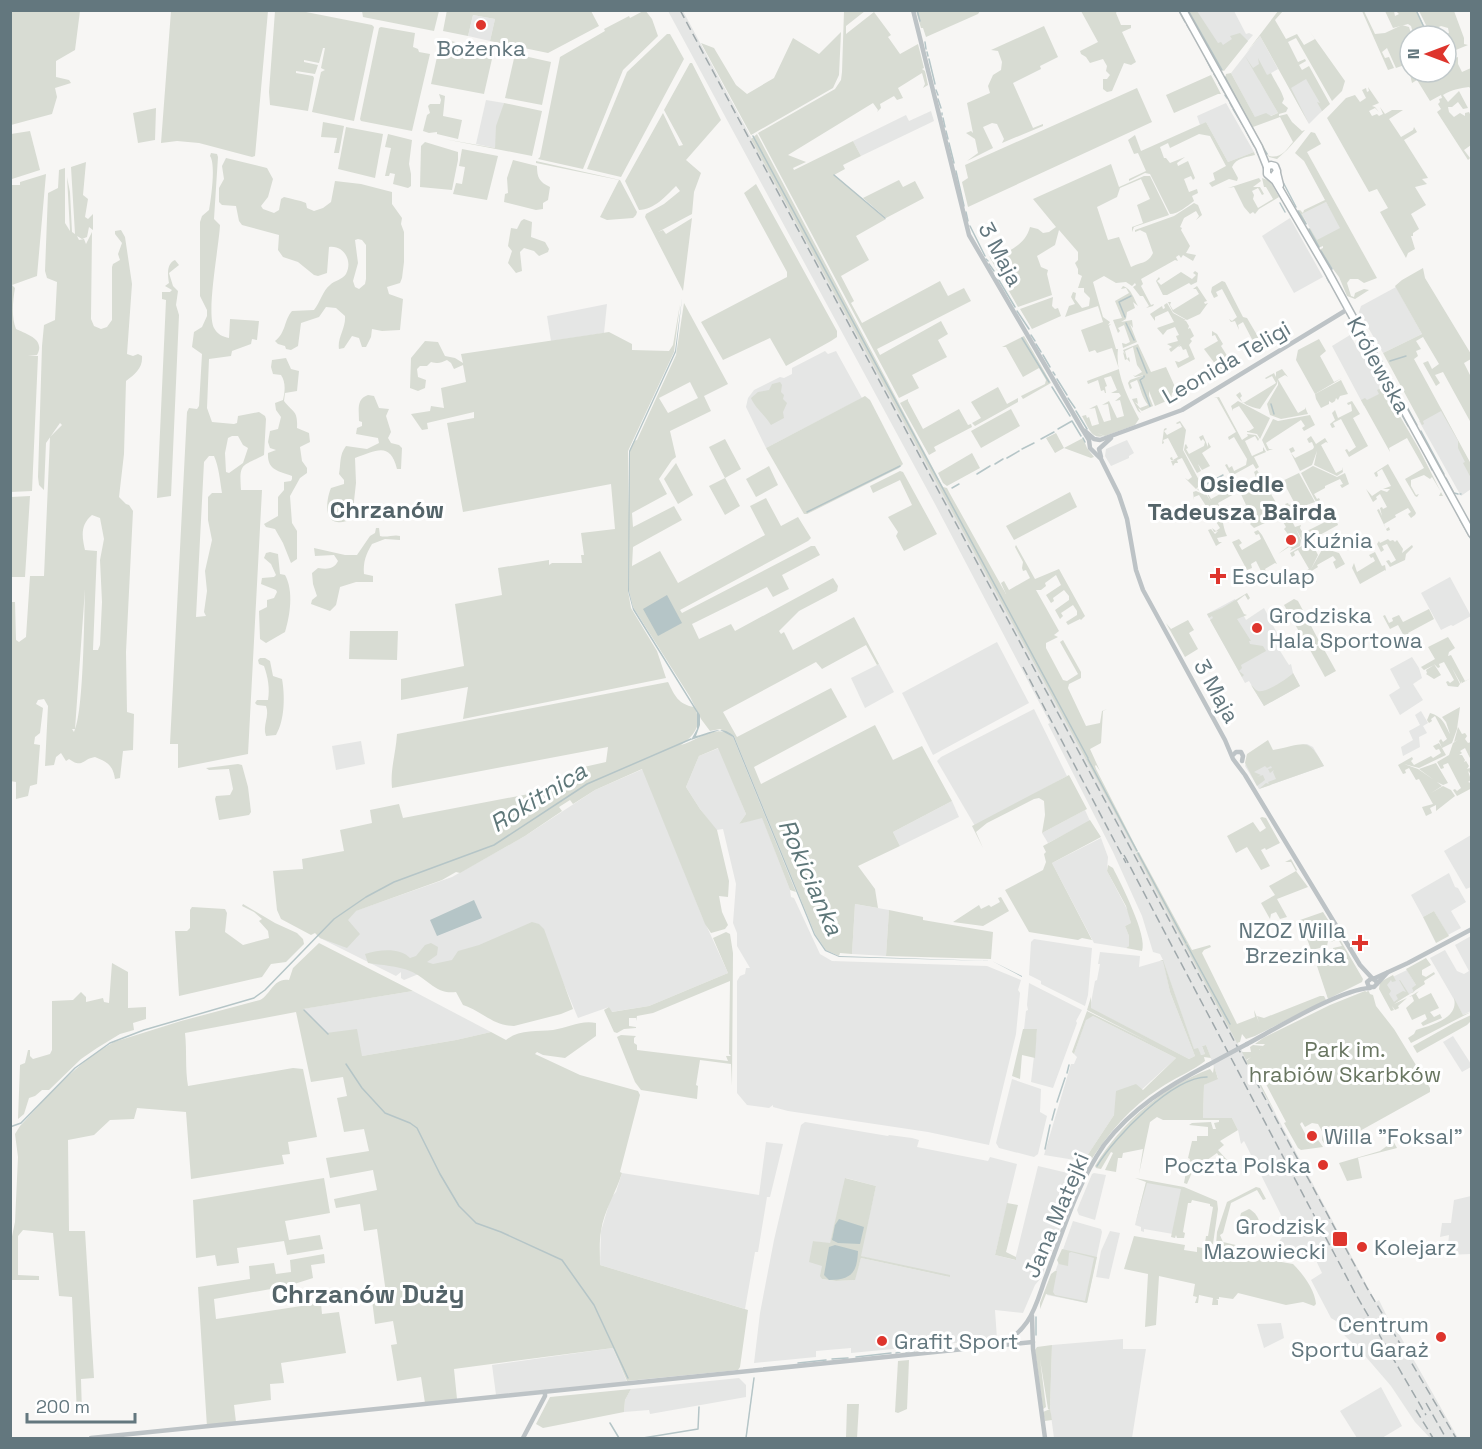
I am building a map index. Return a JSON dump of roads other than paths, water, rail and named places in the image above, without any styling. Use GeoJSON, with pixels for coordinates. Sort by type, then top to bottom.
{"type":"FeatureCollection","features":[{"type":"Feature","properties":{"kind":"main road","name":"Królewska"},"geometry":{"type":"LineString","coordinates":[[1183,10],[1269,166],[1276,167],[1274,174],[1284,196],[1472,534]]}},
{"type":"Feature","properties":{"kind":"street","name":"3 Maja"},"geometry":{"type":"LineString","coordinates":[[913,10],[969,235],[1082,427],[1093,450],[1101,459],[1122,503],[1136,570],[1143,590],[1226,740],[1233,759],[1239,761]]}},
{"type":"Feature","properties":{"kind":"street","name":"Leonida Teligi"},"geometry":{"type":"LineString","coordinates":[[1096,440],[1117,435],[1190,406],[1348,309]]}},
{"type":"Feature","properties":{"kind":"street","name":"3 Maja"},"geometry":{"type":"LineString","coordinates":[[1082,427],[1100,442],[1101,459]]}},
{"type":"Feature","properties":{"kind":"street","name":"Leonida Teligi"},"geometry":{"type":"LineString","coordinates":[[1100,448],[1117,435]]}},
{"type":"Feature","properties":{"kind":"street"},"geometry":{"type":"LineString","coordinates":[[1090,444],[1096,440]]}},
{"type":"Feature","properties":{"kind":"street"},"geometry":{"type":"LineString","coordinates":[[1093,450],[1100,448]]}},
{"type":"Feature","properties":{"kind":"street","name":"3 Maja"},"geometry":{"type":"LineString","coordinates":[[1226,740],[1238,751]]}},
{"type":"Feature","properties":{"kind":"street"},"geometry":{"type":"LineString","coordinates":[[1233,755],[1238,751],[1243,755],[1239,761],[1245,775],[1374,987],[1387,973]]}},
{"type":"Feature","properties":{"kind":"street"},"geometry":{"type":"LineString","coordinates":[[1370,982],[1472,929]]}},
{"type":"Feature","properties":{"kind":"street","name":"Jana Matejki"},"geometry":{"type":"LineString","coordinates":[[994,1346],[1010,1340],[1019,1333],[1032,1314],[1089,1170],[1104,1146],[1125,1121],[1149,1100],[1208,1065],[1308,1011],[1370,982]]}},
{"type":"Feature","properties":{"kind":"street"},"geometry":{"type":"LineString","coordinates":[[1032,1314],[1032,1342],[1045,1438]]}},
{"type":"Feature","properties":{"kind":"street"},"geometry":{"type":"LineString","coordinates":[[91,1438],[1032,1342]]}},
{"type":"Feature","properties":{"kind":"street"},"geometry":{"type":"LineString","coordinates":[[523,1438],[545,1392]]}},
{"type":"Feature","properties":{"kind":"waterway"},"geometry":{"type":"LineString","coordinates":[[917,10],[920,21]]}},
{"type":"Feature","properties":{"kind":"waterway"},"geometry":{"type":"LineString","coordinates":[[1188,10],[1222,70]]}},
{"type":"Feature","properties":{"kind":"waterway"},"geometry":{"type":"LineString","coordinates":[[1416,10],[1422,24]]}},
{"type":"Feature","properties":{"kind":"waterway"},"geometry":{"type":"LineString","coordinates":[[1179,11],[1185,22]]}},
{"type":"Feature","properties":{"kind":"waterway"},"geometry":{"type":"LineString","coordinates":[[1187,25],[1190,30]]}},
{"type":"Feature","properties":{"kind":"waterway"},"geometry":{"type":"LineString","coordinates":[[925,42],[926,49]]}},
{"type":"Feature","properties":{"kind":"waterway"},"geometry":{"type":"LineString","coordinates":[[927,52],[928,56]]}},
{"type":"Feature","properties":{"kind":"waterway"},"geometry":{"type":"LineString","coordinates":[[929,59],[935,84]]}},
{"type":"Feature","properties":{"kind":"waterway"},"geometry":{"type":"LineString","coordinates":[[1206,59],[1212,71]]}},
{"type":"Feature","properties":{"kind":"waterway"},"geometry":{"type":"LineString","coordinates":[[1225,77],[1248,120]]}},
{"type":"Feature","properties":{"kind":"waterway"},"geometry":{"type":"LineString","coordinates":[[1219,83],[1224,92]]}},
{"type":"Feature","properties":{"kind":"waterway"},"geometry":{"type":"LineString","coordinates":[[936,90],[938,95]]}},
{"type":"Feature","properties":{"kind":"waterway"},"geometry":{"type":"LineString","coordinates":[[938,99],[941,108]]}},
{"type":"Feature","properties":{"kind":"waterway"},"geometry":{"type":"LineString","coordinates":[[1230,103],[1232,107]]}},
{"type":"Feature","properties":{"kind":"waterway"},"geometry":{"type":"LineString","coordinates":[[1233,109],[1244,127]]}},
{"type":"Feature","properties":{"kind":"waterway"},"geometry":{"type":"LineString","coordinates":[[943,118],[945,127]]}},
{"type":"Feature","properties":{"kind":"waterway"},"geometry":{"type":"LineString","coordinates":[[946,131],[948,139]]}},
{"type":"Feature","properties":{"kind":"waterway"},"geometry":{"type":"LineString","coordinates":[[1246,131],[1254,146]]}},
{"type":"Feature","properties":{"kind":"waterway"},"geometry":{"type":"LineString","coordinates":[[753,136],[1088,758]]}},
{"type":"Feature","properties":{"kind":"waterway"},"geometry":{"type":"LineString","coordinates":[[949,143],[954,163]]}},
{"type":"Feature","properties":{"kind":"waterway"},"geometry":{"type":"LineString","coordinates":[[1261,145],[1267,154]]}},
{"type":"Feature","properties":{"kind":"waterway"},"geometry":{"type":"LineString","coordinates":[[956,171],[964,206]]}},
{"type":"Feature","properties":{"kind":"waterway"},"geometry":{"type":"LineString","coordinates":[[834,175],[885,218]]}},
{"type":"Feature","properties":{"kind":"waterway"},"geometry":{"type":"LineString","coordinates":[[1283,182],[1296,207]]}},
{"type":"Feature","properties":{"kind":"waterway"},"geometry":{"type":"LineString","coordinates":[[1280,203],[1285,212]]}},
{"type":"Feature","properties":{"kind":"waterway"},"geometry":{"type":"LineString","coordinates":[[1298,211],[1306,224]]}},
{"type":"Feature","properties":{"kind":"waterway"},"geometry":{"type":"LineString","coordinates":[[966,212],[968,221]]}},
{"type":"Feature","properties":{"kind":"waterway"},"geometry":{"type":"LineString","coordinates":[[970,226],[985,256]]}},
{"type":"Feature","properties":{"kind":"waterway"},"geometry":{"type":"LineString","coordinates":[[1309,229],[1319,247]]}},
{"type":"Feature","properties":{"kind":"waterway"},"geometry":{"type":"LineString","coordinates":[[1321,251],[1332,269]]}},
{"type":"Feature","properties":{"kind":"waterway"},"geometry":{"type":"LineString","coordinates":[[989,264],[994,271]]}},
{"type":"Feature","properties":{"kind":"waterway"},"geometry":{"type":"LineString","coordinates":[[997,277],[1015,307]]}},
{"type":"Feature","properties":{"kind":"waterway"},"geometry":{"type":"LineString","coordinates":[[1327,278],[1329,282]]}},
{"type":"Feature","properties":{"kind":"waterway"},"geometry":{"type":"LineString","coordinates":[[1125,317],[1119,302],[1131,296]]}},
{"type":"Feature","properties":{"kind":"waterway"},"geometry":{"type":"LineString","coordinates":[[1017,311],[1029,329]]}},
{"type":"Feature","properties":{"kind":"waterway"},"geometry":{"type":"LineString","coordinates":[[1126,323],[1134,340]]}},
{"type":"Feature","properties":{"kind":"waterway"},"geometry":{"type":"LineString","coordinates":[[1031,335],[1035,341]]}},
{"type":"Feature","properties":{"kind":"waterway"},"geometry":{"type":"LineString","coordinates":[[1022,338],[1049,382]]}},
{"type":"Feature","properties":{"kind":"waterway"},"geometry":{"type":"LineString","coordinates":[[1036,344],[1041,352]]}},
{"type":"Feature","properties":{"kind":"waterway"},"geometry":{"type":"LineString","coordinates":[[1373,345],[1376,349]]}},
{"type":"Feature","properties":{"kind":"waterway"},"geometry":{"type":"LineString","coordinates":[[1365,347],[1377,369]]}},
{"type":"Feature","properties":{"kind":"waterway"},"geometry":{"type":"LineString","coordinates":[[1137,348],[1147,373]]}},
{"type":"Feature","properties":{"kind":"waterway"},"geometry":{"type":"LineString","coordinates":[[1043,355],[1050,367]]}},
{"type":"Feature","properties":{"kind":"waterway"},"geometry":{"type":"LineString","coordinates":[[1379,356],[1417,425]]}},
{"type":"Feature","properties":{"kind":"waterway"},"geometry":{"type":"LineString","coordinates":[[1390,361],[1406,356]]}},
{"type":"Feature","properties":{"kind":"waterway"},"geometry":{"type":"LineString","coordinates":[[1380,374],[1383,380]]}},
{"type":"Feature","properties":{"kind":"waterway"},"geometry":{"type":"LineString","coordinates":[[1143,378],[1140,380],[1150,406]]}},
{"type":"Feature","properties":{"kind":"waterway"},"geometry":{"type":"LineString","coordinates":[[1057,379],[1067,395]]}},
{"type":"Feature","properties":{"kind":"waterway"},"geometry":{"type":"LineString","coordinates":[[1052,387],[1070,416]]}},
{"type":"Feature","properties":{"kind":"waterway"},"geometry":{"type":"LineString","coordinates":[[1387,387],[1392,396]]}},
{"type":"Feature","properties":{"kind":"waterway"},"geometry":{"type":"LineString","coordinates":[[1068,398],[1075,408]]}},
{"type":"Feature","properties":{"kind":"waterway"},"geometry":{"type":"LineString","coordinates":[[1394,401],[1408,426]]}},
{"type":"Feature","properties":{"kind":"waterway"},"geometry":{"type":"LineString","coordinates":[[1271,404],[1274,414]]}},
{"type":"Feature","properties":{"kind":"waterway"},"geometry":{"type":"LineString","coordinates":[[1076,411],[1087,429]]}},
{"type":"Feature","properties":{"kind":"waterway"},"geometry":{"type":"LineString","coordinates":[[1058,429],[1072,421],[1081,436]]}},
{"type":"Feature","properties":{"kind":"waterway"},"geometry":{"type":"LineString","coordinates":[[1421,431],[1444,474]]}},
{"type":"Feature","properties":{"kind":"waterway"},"geometry":{"type":"LineString","coordinates":[[1041,439],[1054,432]]}},
{"type":"Feature","properties":{"kind":"waterway"},"geometry":{"type":"LineString","coordinates":[[1083,438],[1085,442]]}},
{"type":"Feature","properties":{"kind":"waterway"},"geometry":{"type":"LineString","coordinates":[[1022,449],[1034,443]]}},
{"type":"Feature","properties":{"kind":"waterway"},"geometry":{"type":"LineString","coordinates":[[1007,458],[1019,451]]}},
{"type":"Feature","properties":{"kind":"waterway"},"geometry":{"type":"LineString","coordinates":[[1425,455],[1432,470]]}},
{"type":"Feature","properties":{"kind":"waterway"},"geometry":{"type":"LineString","coordinates":[[995,464],[1003,459]]}},
{"type":"Feature","properties":{"kind":"waterway"},"geometry":{"type":"LineString","coordinates":[[807,512],[900,466]]}},
{"type":"Feature","properties":{"kind":"waterway"},"geometry":{"type":"LineString","coordinates":[[977,474],[990,466]]}},
{"type":"Feature","properties":{"kind":"waterway"},"geometry":{"type":"LineString","coordinates":[[1205,485],[1223,475]]}},
{"type":"Feature","properties":{"kind":"waterway"},"geometry":{"type":"LineString","coordinates":[[1446,478],[1454,493],[1458,494]]}},
{"type":"Feature","properties":{"kind":"waterway"},"geometry":{"type":"LineString","coordinates":[[952,488],[959,484]]}},
{"type":"Feature","properties":{"kind":"waterway"},"geometry":{"type":"LineString","coordinates":[[1460,520],[1472,541]]}},
{"type":"Feature","properties":{"kind":"waterway","name":"Rokitnica"},"geometry":{"type":"LineString","coordinates":[[10,1127],[21,1123],[75,1068],[110,1043],[144,1030],[254,998],[265,990],[334,919],[366,897],[394,882],[494,845],[587,784],[691,739]]}},
{"type":"Feature","properties":{"kind":"waterway"},"geometry":{"type":"LineString","coordinates":[[1088,759],[1137,851]]}},
{"type":"Feature","properties":{"kind":"waterway"},"geometry":{"type":"LineString","coordinates":[[1138,853],[1186,943]]}},
{"type":"Feature","properties":{"kind":"waterway"},"geometry":{"type":"LineString","coordinates":[[1187,945],[1230,1024]]}},
{"type":"Feature","properties":{"kind":"waterway"},"geometry":{"type":"LineString","coordinates":[[304,1010],[328,1034]]}},
{"type":"Feature","properties":{"kind":"waterway"},"geometry":{"type":"LineString","coordinates":[[346,1064],[362,1088],[385,1113],[417,1128],[459,1206],[476,1223],[562,1260],[594,1305],[628,1378]]}},
{"type":"Feature","properties":{"kind":"waterway"},"geometry":{"type":"LineString","coordinates":[[1067,1073],[1069,1065]]}},
{"type":"Feature","properties":{"kind":"waterway"},"geometry":{"type":"LineString","coordinates":[[1097,1166],[1116,1140],[1161,1098],[1177,1087],[1207,1077]]}},
{"type":"Feature","properties":{"kind":"waterway"},"geometry":{"type":"LineString","coordinates":[[1057,1102],[1065,1078]]}},
{"type":"Feature","properties":{"kind":"waterway"},"geometry":{"type":"LineString","coordinates":[[1052,1120],[1055,1109]]}},
{"type":"Feature","properties":{"kind":"waterway"},"geometry":{"type":"LineString","coordinates":[[1045,1149],[1050,1125]]}},
{"type":"Feature","properties":{"kind":"waterway"},"geometry":{"type":"LineString","coordinates":[[1036,1317],[1036,1335]]}},
{"type":"Feature","properties":{"kind":"waterway"},"geometry":{"type":"LineString","coordinates":[[932,1349],[953,1347]]}},
{"type":"Feature","properties":{"kind":"waterway"},"geometry":{"type":"LineString","coordinates":[[920,1351],[925,1350]]}},
{"type":"Feature","properties":{"kind":"waterway"},"geometry":{"type":"LineString","coordinates":[[906,1352],[914,1351]]}},
{"type":"Feature","properties":{"kind":"waterway"},"geometry":{"type":"LineString","coordinates":[[896,1353],[900,1352]]}},
{"type":"Feature","properties":{"kind":"waterway"},"geometry":{"type":"LineString","coordinates":[[856,1357],[891,1353]]}},
{"type":"Feature","properties":{"kind":"waterway"},"geometry":{"type":"LineString","coordinates":[[832,1359],[848,1358]]}},
{"type":"Feature","properties":{"kind":"waterway"},"geometry":{"type":"LineString","coordinates":[[798,1363],[826,1360]]}},
{"type":"Feature","properties":{"kind":"waterway"},"geometry":{"type":"LineString","coordinates":[[746,1438],[754,1378]]}},
{"type":"Feature","properties":{"kind":"waterway"},"geometry":{"type":"LineString","coordinates":[[643,1438],[698,1429],[699,1407]]}},
{"type":"Feature","properties":{"kind":"waterway"},"geometry":{"type":"LineString","coordinates":[[610,1423],[619,1438]]}},
{"type":"Feature","properties":{"kind":"railway"},"geometry":{"type":"LineString","coordinates":[[680,10],[1367,1288],[1456,1438]]}},
{"type":"Feature","properties":{"kind":"railway"},"geometry":{"type":"LineString","coordinates":[[1023,667],[1126,863]]}},
{"type":"Feature","properties":{"kind":"railway"},"geometry":{"type":"LineString","coordinates":[[1124,855],[1355,1293],[1426,1415]]}},
{"type":"Feature","properties":{"kind":"railway"},"geometry":{"type":"LineString","coordinates":[[1426,1403],[1446,1438]]}},
{"type":"Feature","properties":{"kind":"railway"},"geometry":{"type":"LineString","coordinates":[[1416,1410],[1433,1438]]}},
{"type":"Feature","properties":{"kind":"place","name":"Bożenka"},"geometry":{"type":"Point","coordinates":[481,25]}},
{"type":"Feature","properties":{"kind":"place","name":"Kuźnia"},"geometry":{"type":"Point","coordinates":[1291,540]}},
{"type":"Feature","properties":{"kind":"place","name":"Esculap"},"geometry":{"type":"Point","coordinates":[1218,576]}},
{"type":"Feature","properties":{"kind":"place","name":"Grodziska Hala Sportowa"},"geometry":{"type":"Point","coordinates":[1257,628]}},
{"type":"Feature","properties":{"kind":"place","name":"NZOZ Willa Brzezinka"},"geometry":{"type":"Point","coordinates":[1360,943]}},
{"type":"Feature","properties":{"kind":"place","name":"Willa \"Foksal\""},"geometry":{"type":"Point","coordinates":[1312,1136]}},
{"type":"Feature","properties":{"kind":"place","name":"Poczta Polska"},"geometry":{"type":"Point","coordinates":[1323,1165]}},
{"type":"Feature","properties":{"kind":"place","name":"Grodzisk Mazowiecki"},"geometry":{"type":"Point","coordinates":[1340,1239]}},
{"type":"Feature","properties":{"kind":"place","name":"Kolejarz"},"geometry":{"type":"Point","coordinates":[1362,1247]}},
{"type":"Feature","properties":{"kind":"place","name":"Centrum Sportu Garaż"},"geometry":{"type":"Point","coordinates":[1441,1337]}},
{"type":"Feature","properties":{"kind":"place","name":"Grafit Sport"},"geometry":{"type":"Point","coordinates":[882,1341]}},
{"type":"Feature","properties":{"kind":"district","name":"Osiedle Tadeusza Bairda"},"geometry":{"type":"Point","coordinates":[1242,497]}},
{"type":"Feature","properties":{"kind":"district","name":"Chrzanów"},"geometry":{"type":"Point","coordinates":[387,509]}},
{"type":"Feature","properties":{"kind":"district","name":"Chrzanów Duży"},"geometry":{"type":"Point","coordinates":[368,1294]}},
{"type":"Feature","properties":{"kind":"water label","name":"Rokicianka"},"geometry":{"type":"Point","coordinates":[811,877]}},
{"type":"Feature","properties":{"kind":"park label","name":"Park im. hrabiów Skarbków"},"geometry":{"type":"Point","coordinates":[1345,1062]}}]}
